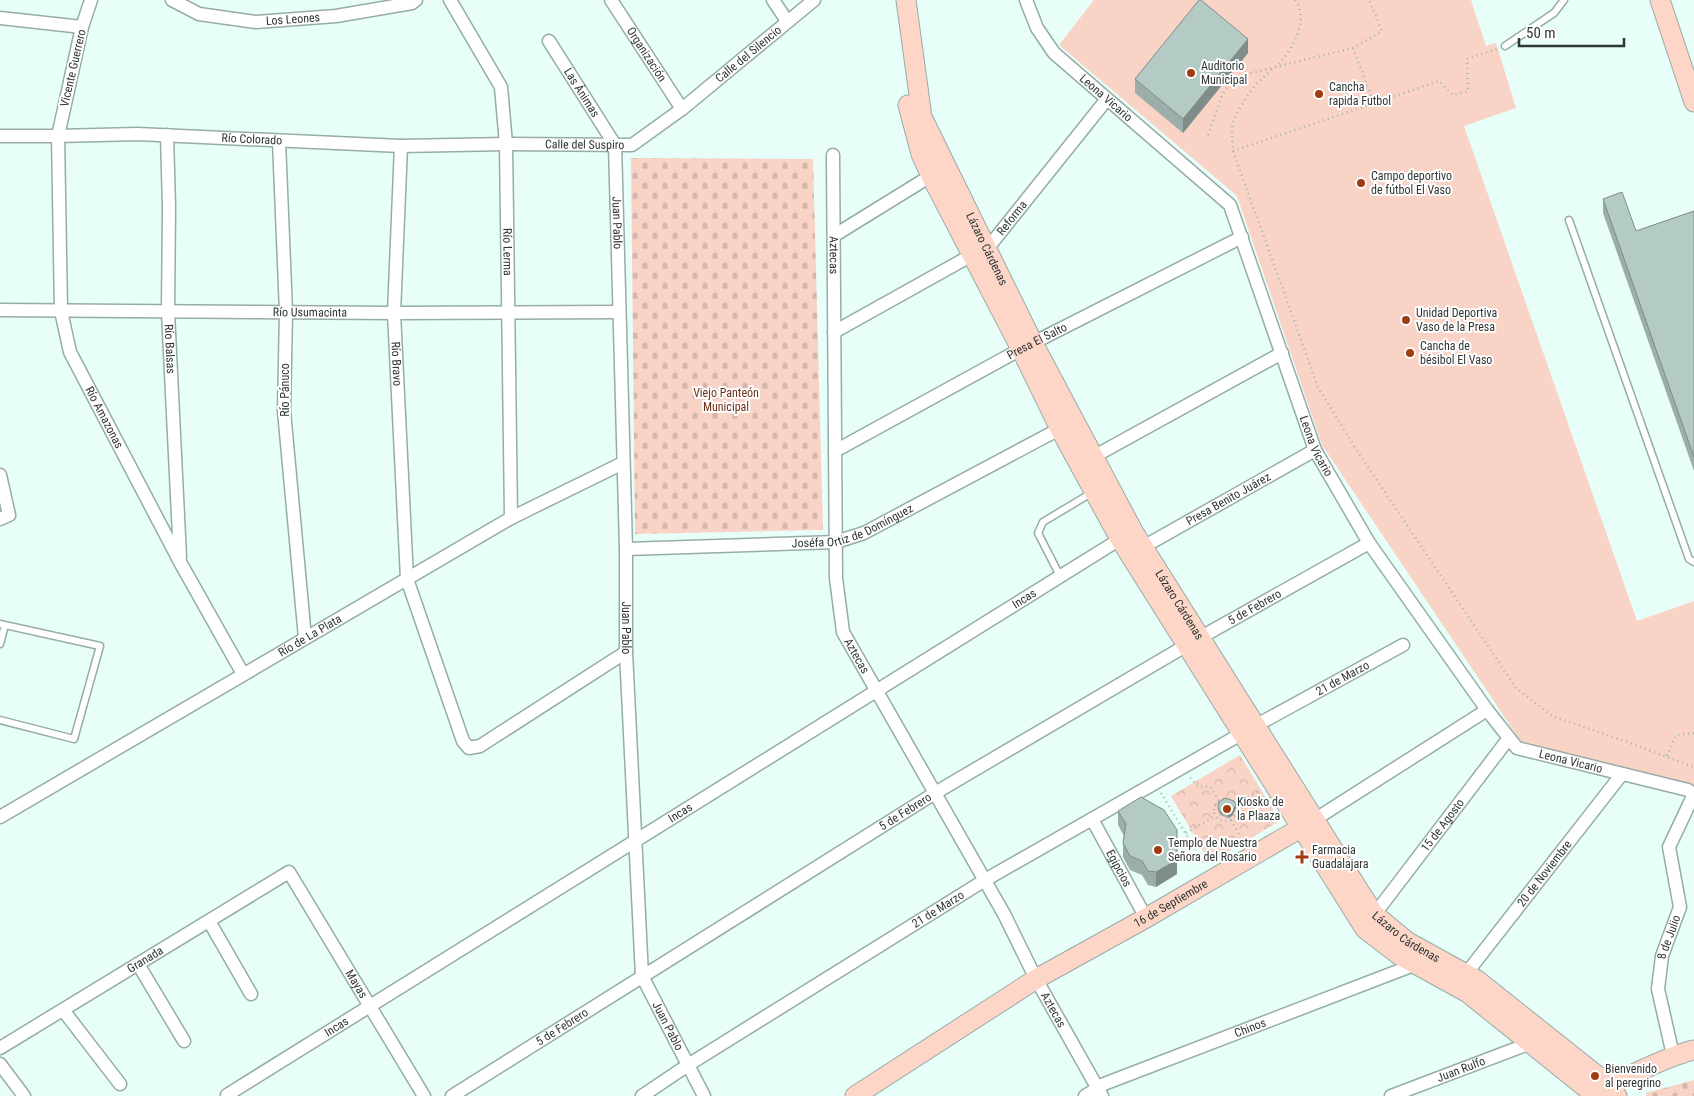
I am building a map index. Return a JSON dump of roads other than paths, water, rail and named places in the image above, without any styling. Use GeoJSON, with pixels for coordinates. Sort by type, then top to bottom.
{"type":"FeatureCollection","features":[{"type":"Feature","properties":{"kind":"street","name":"Vicente Guerrero"},"geometry":{"type":"LineString","coordinates":[[58,136],[82,27],[91,0]]}},
{"type":"Feature","properties":{"kind":"street","name":"Los Leones"},"geometry":{"type":"LineString","coordinates":[[172,0],[199,14],[256,22],[336,16],[416,0]]}},
{"type":"Feature","properties":{"kind":"street","name":"Río Lerma"},"geometry":{"type":"LineString","coordinates":[[450,0],[501,87],[506,144],[511,518]]}},
{"type":"Feature","properties":{"kind":"street","name":"Organización"},"geometry":{"type":"LineString","coordinates":[[611,0],[682,108]]}},
{"type":"Feature","properties":{"kind":"street"},"geometry":{"type":"LineString","coordinates":[[773,0],[787,21]]}},
{"type":"Feature","properties":{"kind":"street","name":"Calle del Silencio"},"geometry":{"type":"LineString","coordinates":[[682,108],[814,0]]}},
{"type":"Feature","properties":{"kind":"street","name":"Lázaro Cárdenas"},"geometry":{"type":"LineString","coordinates":[[894,0],[905,91],[910,115],[921,154],[938,172]]}},
{"type":"Feature","properties":{"kind":"street","name":"Lázaro Cárdenas"},"geometry":{"type":"LineString","coordinates":[[906,0],[922,117],[938,172],[1067,425],[1094,492],[1131,543],[1369,921],[1399,955],[1424,960],[1461,980],[1468,993],[1538,1039],[1603,1092]]}},
{"type":"Feature","properties":{"kind":"street","name":"Leona Vicario"},"geometry":{"type":"LineString","coordinates":[[1026,0],[1037,28],[1054,54],[1230,205],[1315,450],[1369,543],[1487,710],[1517,748],[1688,790],[1694,794]]}},
{"type":"Feature","properties":{"kind":"street"},"geometry":{"type":"LineString","coordinates":[[1660,0],[1694,102]]}},
{"type":"Feature","properties":{"kind":"street"},"geometry":{"type":"LineString","coordinates":[[1671,0],[1694,68]]}},
{"type":"Feature","properties":{"kind":"street"},"geometry":{"type":"LineString","coordinates":[[0,18],[82,27]]}},
{"type":"Feature","properties":{"kind":"street","name":"Las Ánimas"},"geometry":{"type":"LineString","coordinates":[[550,41],[615,145]]}},
{"type":"Feature","properties":{"kind":"street","name":"Reforma"},"geometry":{"type":"LineString","coordinates":[[834,332],[979,252],[1107,99]]}},
{"type":"Feature","properties":{"kind":"street","name":"Calle del Suspiro"},"geometry":{"type":"LineString","coordinates":[[506,144],[632,145],[682,108]]}},
{"type":"Feature","properties":{"kind":"street","name":"Río Colorado"},"geometry":{"type":"LineString","coordinates":[[0,136],[137,134],[401,146],[506,144]]}},
{"type":"Feature","properties":{"kind":"street","name":"Río Balsas"},"geometry":{"type":"LineString","coordinates":[[167,135],[170,207],[168,312],[180,562]]}},
{"type":"Feature","properties":{"kind":"street","name":"Río Amazonas"},"geometry":{"type":"LineString","coordinates":[[58,136],[61,311],[70,352],[180,562],[243,674]]}},
{"type":"Feature","properties":{"kind":"street","name":"Río Pánuco"},"geometry":{"type":"LineString","coordinates":[[280,141],[286,312],[284,412],[305,638]]}},
{"type":"Feature","properties":{"kind":"street","name":"Juan Pablo"},"geometry":{"type":"LineString","coordinates":[[615,145],[626,549],[626,652],[642,976],[704,1096]]}},
{"type":"Feature","properties":{"kind":"street","name":"Río Bravo"},"geometry":{"type":"LineString","coordinates":[[401,146],[394,313],[407,580],[463,741],[470,748],[480,746],[626,652]]}},
{"type":"Feature","properties":{"kind":"street","name":"Aztecas"},"geometry":{"type":"LineString","coordinates":[[833,155],[836,578],[843,632],[1004,914],[1036,979],[1100,1092]]}},
{"type":"Feature","properties":{"kind":"street"},"geometry":{"type":"LineString","coordinates":[[835,235],[938,172]]}},
{"type":"Feature","properties":{"kind":"street","name":"Presa El Salto"},"geometry":{"type":"LineString","coordinates":[[835,451],[1027,346],[1242,237]]}},
{"type":"Feature","properties":{"kind":"street","name":"Río Usumacinta"},"geometry":{"type":"LineString","coordinates":[[0,310],[509,314],[619,312]]}},
{"type":"Feature","properties":{"kind":"street"},"geometry":{"type":"LineString","coordinates":[[1093,457],[1282,353]]}},
{"type":"Feature","properties":{"kind":"street","name":"Lázaro Cárdenas"},"geometry":{"type":"LineString","coordinates":[[1067,425],[1093,457],[1131,543]]}},
{"type":"Feature","properties":{"kind":"street","name":"Joséfa Ortiz de Domínguez"},"geometry":{"type":"LineString","coordinates":[[626,549],[836,542],[864,533],[1067,425]]}},
{"type":"Feature","properties":{"kind":"street","name":"Presa Benito Juárez"},"geometry":{"type":"LineString","coordinates":[[1131,543],[1315,450]]}},
{"type":"Feature","properties":{"kind":"street","name":"Río de La Plata"},"geometry":{"type":"LineString","coordinates":[[0,817],[511,518],[624,463]]}},
{"type":"Feature","properties":{"kind":"street"},"geometry":{"type":"LineString","coordinates":[[0,475],[4,517]]}},
{"type":"Feature","properties":{"kind":"street","name":"Incas"},"geometry":{"type":"LineString","coordinates":[[227,1095],[1060,576],[1131,543]]}},
{"type":"Feature","properties":{"kind":"street","name":"5 de Febrero"},"geometry":{"type":"LineString","coordinates":[[452,1096],[935,793],[1194,642],[1369,543]]}},
{"type":"Feature","properties":{"kind":"street","name":"21 de Marzo"},"geometry":{"type":"LineString","coordinates":[[642,1096],[688,1065],[985,880],[1184,766],[1402,645]]}},
{"type":"Feature","properties":{"kind":"street","name":"16 de Septiembre"},"geometry":{"type":"LineString","coordinates":[[855,1096],[1036,979],[1308,824],[1487,710]]}},
{"type":"Feature","properties":{"kind":"street","name":"15 de Agosto"},"geometry":{"type":"LineString","coordinates":[[1369,921],[1509,738]]}},
{"type":"Feature","properties":{"kind":"street","name":"20 de Noviembre"},"geometry":{"type":"LineString","coordinates":[[1461,980],[1622,774]]}},
{"type":"Feature","properties":{"kind":"street","name":"8 de Julio"},"geometry":{"type":"LineString","coordinates":[[1673,1055],[1658,989],[1662,956],[1680,907],[1669,846],[1694,794]]}},
{"type":"Feature","properties":{"kind":"street","name":"Egipcios"},"geometry":{"type":"LineString","coordinates":[[1092,820],[1146,918]]}},
{"type":"Feature","properties":{"kind":"street","name":"Mayas"},"geometry":{"type":"LineString","coordinates":[[290,872],[369,1007],[424,1096]]}},
{"type":"Feature","properties":{"kind":"street","name":"Granada"},"geometry":{"type":"LineString","coordinates":[[0,1048],[290,872]]}},
{"type":"Feature","properties":{"kind":"street"},"geometry":{"type":"LineString","coordinates":[[209,921],[250,994]]}},
{"type":"Feature","properties":{"kind":"street","name":"Chinos"},"geometry":{"type":"LineString","coordinates":[[1084,1096],[1100,1092],[1104,1084],[1424,960]]}},
{"type":"Feature","properties":{"kind":"street"},"geometry":{"type":"LineString","coordinates":[[138,964],[184,1041]]}},
{"type":"Feature","properties":{"kind":"street"},"geometry":{"type":"LineString","coordinates":[[63,1010],[120,1084]]}},
{"type":"Feature","properties":{"kind":"street","name":"Juan Rulfo"},"geometry":{"type":"LineString","coordinates":[[1391,1096],[1538,1039]]}},
{"type":"Feature","properties":{"kind":"street"},"geometry":{"type":"LineString","coordinates":[[1603,1092],[1673,1055],[1694,1050]]}},
{"type":"Feature","properties":{"kind":"street"},"geometry":{"type":"LineString","coordinates":[[0,1064],[24,1096]]}},
{"type":"Feature","properties":{"kind":"lane"},"geometry":{"type":"LineString","coordinates":[[1505,46],[1554,13],[1564,0]]}},
{"type":"Feature","properties":{"kind":"lane"},"geometry":{"type":"LineString","coordinates":[[1569,220],[1689,559],[1694,562]]}},
{"type":"Feature","properties":{"kind":"lane"},"geometry":{"type":"LineString","coordinates":[[1060,576],[1038,534],[1043,522],[1094,492]]}},
{"type":"Feature","properties":{"kind":"lane"},"geometry":{"type":"LineString","coordinates":[[0,644],[3,625],[100,646],[74,739],[0,720]]}},
{"type":"Feature","properties":{"kind":"place","name":"Auditorio Municipal"},"geometry":{"type":"Point","coordinates":[1191,73]}},
{"type":"Feature","properties":{"kind":"place","name":"Cancha rapida Futbol"},"geometry":{"type":"Point","coordinates":[1319,94]}},
{"type":"Feature","properties":{"kind":"place","name":"Campo deportivo de fútbol El Vaso"},"geometry":{"type":"Point","coordinates":[1361,183]}},
{"type":"Feature","properties":{"kind":"place","name":"Unidad Deportiva Vaso de la Presa"},"geometry":{"type":"Point","coordinates":[1406,320]}},
{"type":"Feature","properties":{"kind":"place","name":"Cancha de bésibol El Vaso"},"geometry":{"type":"Point","coordinates":[1410,353]}},
{"type":"Feature","properties":{"kind":"place","name":"Kiosko de la Plaaza"},"geometry":{"type":"Point","coordinates":[1227,809]}},
{"type":"Feature","properties":{"kind":"place","name":"Templo de Nuestra Señora del Rosario"},"geometry":{"type":"Point","coordinates":[1158,850]}},
{"type":"Feature","properties":{"kind":"place","name":"Farmacia Guadalajara"},"geometry":{"type":"Point","coordinates":[1302,857]}},
{"type":"Feature","properties":{"kind":"place","name":"Bienvenido al peregrino"},"geometry":{"type":"Point","coordinates":[1595,1076]}},
{"type":"Feature","properties":{"kind":"park label","name":"Viejo Panteón Municipal"},"geometry":{"type":"Point","coordinates":[726,400]}}]}
